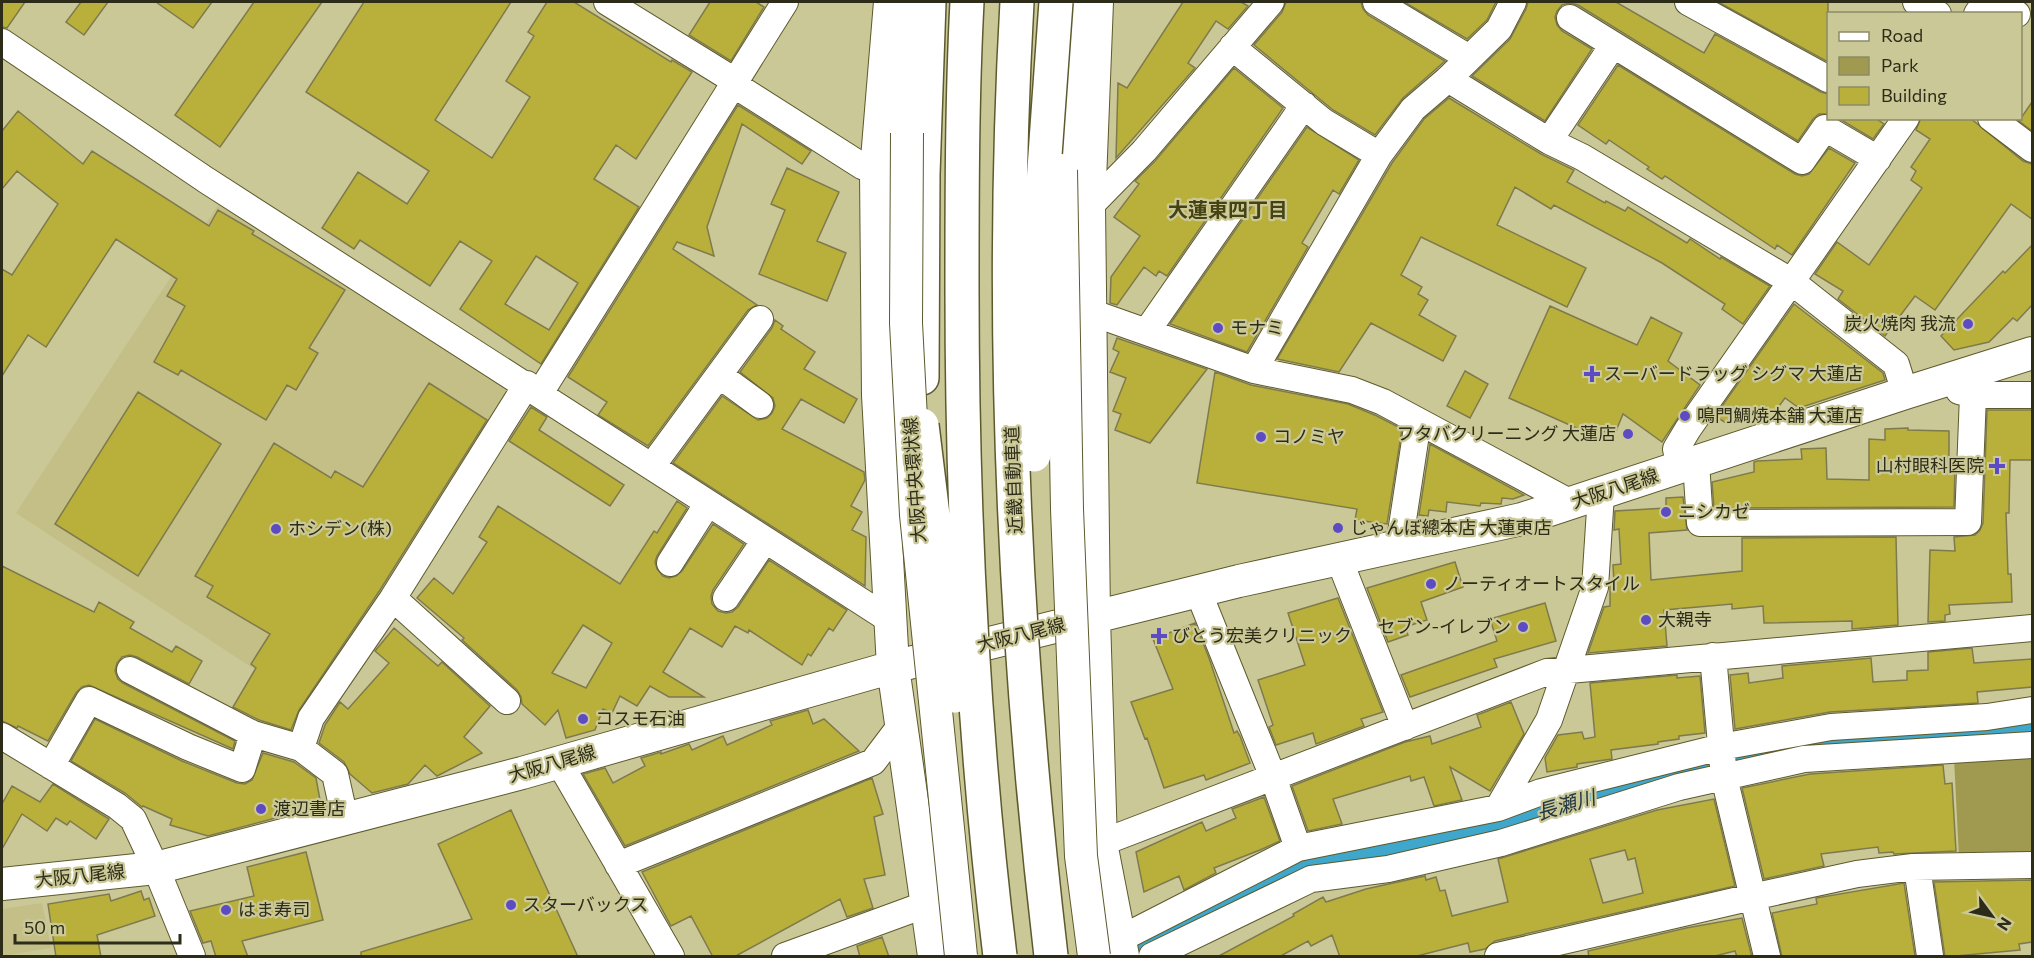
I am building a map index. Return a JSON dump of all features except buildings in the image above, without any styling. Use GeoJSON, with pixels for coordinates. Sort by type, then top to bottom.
{"type":"FeatureCollection","features":[{"type":"Feature","properties":{"kind":"highway"},"geometry":{"type":"LineString","coordinates":[[929,2],[923,174],[922,425],[955,694],[988,860]]}},
{"type":"Feature","properties":{"kind":"highway"},"geometry":{"type":"LineString","coordinates":[[967,2],[962,211],[962,392],[969,606],[988,860],[1000,957]]}},
{"type":"Feature","properties":{"kind":"highway","name":"近畿自動車道"},"geometry":{"type":"LineString","coordinates":[[1017,2],[1011,201],[1011,382],[1016,535],[1040,864],[1051,957]]}},
{"type":"Feature","properties":{"kind":"highway"},"geometry":{"type":"LineString","coordinates":[[1026,690],[1043,183],[1056,2]]}},
{"type":"Feature","properties":{"kind":"main road"},"geometry":{"type":"LineString","coordinates":[[890,2],[876,171],[878,395],[893,667],[934,957]]}},
{"type":"Feature","properties":{"kind":"main road","name":"大阪中央環状線"},"geometry":{"type":"LineString","coordinates":[[911,2],[907,134],[906,323],[915,514],[961,957]]}},
{"type":"Feature","properties":{"kind":"main road"},"geometry":{"type":"LineString","coordinates":[[1072,2],[1061,170],[1066,509],[1081,856],[1094,957]]}},
{"type":"Feature","properties":{"kind":"main road"},"geometry":{"type":"LineString","coordinates":[[1097,2],[1089,207],[1094,618],[1101,843],[1122,948]]}},
{"type":"Feature","properties":{"kind":"main road","name":"大阪八尾線"},"geometry":{"type":"LineString","coordinates":[[2,884],[156,868],[559,762],[893,667],[1198,591],[1522,519],[2032,353]]}},
{"type":"Feature","properties":{"kind":"street"},"geometry":{"type":"LineString","coordinates":[[607,2],[862,166],[876,171]]}},
{"type":"Feature","properties":{"kind":"street"},"geometry":{"type":"LineString","coordinates":[[302,748],[311,718],[393,598],[541,394],[785,2]]}},
{"type":"Feature","properties":{"kind":"street"},"geometry":{"type":"LineString","coordinates":[[1089,207],[1144,151],[1269,2]]}},
{"type":"Feature","properties":{"kind":"street"},"geometry":{"type":"LineString","coordinates":[[1376,2],[1469,58]]}},
{"type":"Feature","properties":{"kind":"street"},"geometry":{"type":"LineString","coordinates":[[1254,370],[1379,155],[1413,109],[1448,79],[1499,29],[1513,2]]}},
{"type":"Feature","properties":{"kind":"street"},"geometry":{"type":"LineString","coordinates":[[1688,2],[1827,78]]}},
{"type":"Feature","properties":{"kind":"street"},"geometry":{"type":"LineString","coordinates":[[1916,2],[1934,12]]}},
{"type":"Feature","properties":{"kind":"street"},"geometry":{"type":"LineString","coordinates":[[2000,2],[2014,12]]}},
{"type":"Feature","properties":{"kind":"street"},"geometry":{"type":"LineString","coordinates":[[1570,18],[1802,161],[1825,128],[1878,159]]}},
{"type":"Feature","properties":{"kind":"street"},"geometry":{"type":"LineString","coordinates":[[2,42],[206,180],[890,620]]}},
{"type":"Feature","properties":{"kind":"street"},"geometry":{"type":"LineString","coordinates":[[1549,141],[1613,45]]}},
{"type":"Feature","properties":{"kind":"street"},"geometry":{"type":"LineString","coordinates":[[1233,47],[1324,122],[1379,155]]}},
{"type":"Feature","properties":{"kind":"street"},"geometry":{"type":"LineString","coordinates":[[1448,79],[1549,141],[1582,157],[1792,282],[1896,364],[1905,393]]}},
{"type":"Feature","properties":{"kind":"street"},"geometry":{"type":"LineString","coordinates":[[1147,331],[1304,105]]}},
{"type":"Feature","properties":{"kind":"street"},"geometry":{"type":"LineString","coordinates":[[1902,120],[1878,159],[1676,448],[1688,465],[1700,524],[1968,522],[1973,395]]}},
{"type":"Feature","properties":{"kind":"street"},"geometry":{"type":"LineString","coordinates":[[1994,120],[2032,149]]}},
{"type":"Feature","properties":{"kind":"street"},"geometry":{"type":"LineString","coordinates":[[1090,312],[1254,370],[1352,390],[1383,402],[1571,503]]}},
{"type":"Feature","properties":{"kind":"street"},"geometry":{"type":"LineString","coordinates":[[652,466],[760,319]]}},
{"type":"Feature","properties":{"kind":"street"},"geometry":{"type":"LineString","coordinates":[[719,375],[760,405]]}},
{"type":"Feature","properties":{"kind":"street"},"geometry":{"type":"LineString","coordinates":[[1935,384],[1973,395],[2032,395]]}},
{"type":"Feature","properties":{"kind":"street"},"geometry":{"type":"LineString","coordinates":[[1399,546],[1418,421]]}},
{"type":"Feature","properties":{"kind":"street"},"geometry":{"type":"LineString","coordinates":[[1498,808],[1549,720],[1595,587],[1600,494]]}},
{"type":"Feature","properties":{"kind":"street"},"geometry":{"type":"LineString","coordinates":[[670,563],[708,503]]}},
{"type":"Feature","properties":{"kind":"street"},"geometry":{"type":"LineString","coordinates":[[726,598],[765,540]]}},
{"type":"Feature","properties":{"kind":"street"},"geometry":{"type":"LineString","coordinates":[[1339,559],[1405,727]]}},
{"type":"Feature","properties":{"kind":"street"},"geometry":{"type":"LineString","coordinates":[[1198,591],[1298,848]]}},
{"type":"Feature","properties":{"kind":"street"},"geometry":{"type":"LineString","coordinates":[[393,598],[507,701]]}},
{"type":"Feature","properties":{"kind":"street"},"geometry":{"type":"LineString","coordinates":[[1101,843],[1547,672],[2032,628]]}},
{"type":"Feature","properties":{"kind":"street"},"geometry":{"type":"LineString","coordinates":[[1713,656],[1724,777],[1767,957]]}},
{"type":"Feature","properties":{"kind":"street"},"geometry":{"type":"LineString","coordinates":[[130,670],[253,734],[302,748],[335,774],[345,819]]}},
{"type":"Feature","properties":{"kind":"street"},"geometry":{"type":"LineString","coordinates":[[51,766],[89,700],[188,747],[242,769],[253,734]]}},
{"type":"Feature","properties":{"kind":"street"},"geometry":{"type":"LineString","coordinates":[[1122,948],[1298,848],[1498,808],[1541,792],[1721,747],[1831,727],[1987,717],[2032,710]]}},
{"type":"Feature","properties":{"kind":"street"},"geometry":{"type":"LineString","coordinates":[[618,865],[873,762],[901,725]]}},
{"type":"Feature","properties":{"kind":"street"},"geometry":{"type":"LineString","coordinates":[[2,736],[117,806],[133,819],[156,868],[192,957]]}},
{"type":"Feature","properties":{"kind":"street"},"geometry":{"type":"LineString","coordinates":[[1152,957],[1311,879],[1388,869],[1501,843],[1678,786],[1804,759],[2032,746]]}},
{"type":"Feature","properties":{"kind":"street"},"geometry":{"type":"LineString","coordinates":[[559,762],[671,957]]}},
{"type":"Feature","properties":{"kind":"street"},"geometry":{"type":"LineString","coordinates":[[1498,957],[1857,874],[1917,867],[2032,865]]}},
{"type":"Feature","properties":{"kind":"street"},"geometry":{"type":"LineString","coordinates":[[1917,867],[1930,957]]}},
{"type":"Feature","properties":{"kind":"street"},"geometry":{"type":"LineString","coordinates":[[785,957],[927,904]]}},
{"type":"Feature","properties":{"kind":"shaded area"},"geometry":{"type":"Polygon","coordinates":[[[224,196],[517,388],[309,705],[16,513],[224,196]]]}},
{"type":"Feature","properties":{"kind":"shaded area"},"geometry":{"type":"Polygon","coordinates":[[[42,903],[51,948],[2,956],[2,909],[42,903]]]}},
{"type":"Feature","properties":{"kind":"green space"},"geometry":{"type":"Polygon","coordinates":[[[2032,753],[2032,854],[1959,858],[1954,758],[2032,753]]]}},
{"type":"Feature","properties":{"kind":"waterway","name":"長瀬川"},"geometry":{"type":"LineString","coordinates":[[1120,956],[1306,864],[1457,836],[1690,770],[1731,765],[1836,743],[2032,730]]}},
{"type":"Feature","properties":{"kind":"place","name":"炭火焼肉 我流"},"geometry":{"type":"Point","coordinates":[1968,324]}},
{"type":"Feature","properties":{"kind":"place","name":"モナミ"},"geometry":{"type":"Point","coordinates":[1218,328]}},
{"type":"Feature","properties":{"kind":"place","name":"スーバードラッグ シグマ 大蓮店"},"geometry":{"type":"Point","coordinates":[1592,374]}},
{"type":"Feature","properties":{"kind":"place","name":"鳴門鯛焼本舗 大蓮店"},"geometry":{"type":"Point","coordinates":[1685,416]}},
{"type":"Feature","properties":{"kind":"place","name":"フタバクリーニング 大蓮店"},"geometry":{"type":"Point","coordinates":[1628,434]}},
{"type":"Feature","properties":{"kind":"place","name":"コノミヤ"},"geometry":{"type":"Point","coordinates":[1261,437]}},
{"type":"Feature","properties":{"kind":"place","name":"山村眼科医院"},"geometry":{"type":"Point","coordinates":[1997,466]}},
{"type":"Feature","properties":{"kind":"place","name":"ニシカゼ"},"geometry":{"type":"Point","coordinates":[1666,512]}},
{"type":"Feature","properties":{"kind":"place","name":"じゃんぼ總本店 大蓮東店"},"geometry":{"type":"Point","coordinates":[1338,528]}},
{"type":"Feature","properties":{"kind":"place","name":"ホシデン(株)"},"geometry":{"type":"Point","coordinates":[276,529]}},
{"type":"Feature","properties":{"kind":"place","name":"ノーティオートスタイル"},"geometry":{"type":"Point","coordinates":[1431,584]}},
{"type":"Feature","properties":{"kind":"place","name":"大親寺"},"geometry":{"type":"Point","coordinates":[1646,620]}},
{"type":"Feature","properties":{"kind":"place","name":"セブン-イレブン"},"geometry":{"type":"Point","coordinates":[1523,627]}},
{"type":"Feature","properties":{"kind":"place","name":"びとう宏美クリニック"},"geometry":{"type":"Point","coordinates":[1159,636]}},
{"type":"Feature","properties":{"kind":"place","name":"コスモ石油"},"geometry":{"type":"Point","coordinates":[583,719]}},
{"type":"Feature","properties":{"kind":"place","name":"渡辺書店"},"geometry":{"type":"Point","coordinates":[261,809]}},
{"type":"Feature","properties":{"kind":"place","name":"スターバックス"},"geometry":{"type":"Point","coordinates":[511,905]}},
{"type":"Feature","properties":{"kind":"place","name":"はま寿司"},"geometry":{"type":"Point","coordinates":[226,910]}},
{"type":"Feature","properties":{"kind":"district","name":"大蓮東四丁目"},"geometry":{"type":"Point","coordinates":[1228,210]}}]}
